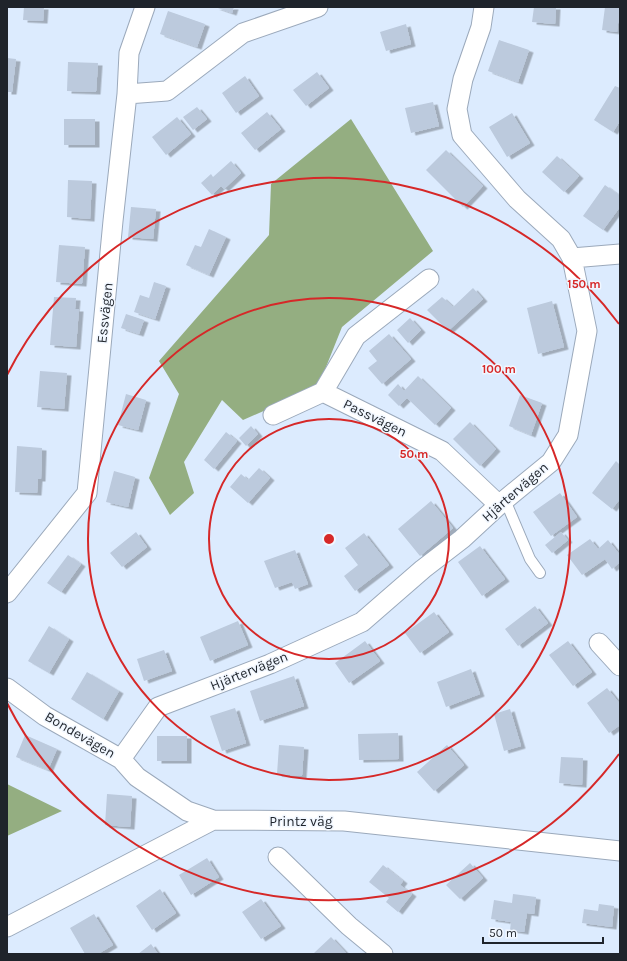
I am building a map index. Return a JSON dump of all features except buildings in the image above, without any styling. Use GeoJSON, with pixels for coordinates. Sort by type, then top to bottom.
{"type":"FeatureCollection","features":[{"type":"Feature","properties":{"kind":"street","name":"Essvägen"},"geometry":{"type":"LineString","coordinates":[[7,593],[87,493],[127,94],[129,53],[145,7]]}},
{"type":"Feature","properties":{"kind":"street"},"geometry":{"type":"LineString","coordinates":[[127,94],[167,91],[244,33],[318,7]]}},
{"type":"Feature","properties":{"kind":"street","name":"Hjärtervägen"},"geometry":{"type":"LineString","coordinates":[[121,759],[158,707],[270,664],[362,622],[422,569],[462,539],[502,502],[551,462],[568,435],[587,330],[572,258],[561,239],[517,199],[462,135],[457,109],[463,79],[481,27],[484,7]]}},
{"type":"Feature","properties":{"kind":"street"},"geometry":{"type":"LineString","coordinates":[[572,258],[620,254]]}},
{"type":"Feature","properties":{"kind":"street"},"geometry":{"type":"LineString","coordinates":[[272,415],[323,392],[356,336],[429,279]]}},
{"type":"Feature","properties":{"kind":"street","name":"Passvägen"},"geometry":{"type":"LineString","coordinates":[[323,392],[442,451],[502,502]]}},
{"type":"Feature","properties":{"kind":"street"},"geometry":{"type":"LineString","coordinates":[[600,643],[620,666]]}},
{"type":"Feature","properties":{"kind":"street","name":"Bondevägen"},"geometry":{"type":"LineString","coordinates":[[7,688],[45,716],[121,759],[137,777],[187,811],[213,820]]}},
{"type":"Feature","properties":{"kind":"street","name":"Printz väg"},"geometry":{"type":"LineString","coordinates":[[7,927],[213,820],[344,821],[620,851]]}},
{"type":"Feature","properties":{"kind":"street"},"geometry":{"type":"LineString","coordinates":[[278,857],[349,926],[383,954]]}},
{"type":"Feature","properties":{"kind":"lane"},"geometry":{"type":"LineString","coordinates":[[502,502],[530,559],[540,573]]}},
{"type":"Feature","properties":{"kind":"green space"},"geometry":{"type":"Polygon","coordinates":[[[351,119],[433,251],[342,327],[318,387],[243,420],[222,400],[184,462],[194,493],[170,515],[149,478],[179,394],[159,361],[269,235],[271,184],[351,119]]]}},
{"type":"Feature","properties":{"kind":"green space"},"geometry":{"type":"Polygon","coordinates":[[[7,784],[62,811],[7,836],[7,784]]]}}]}
